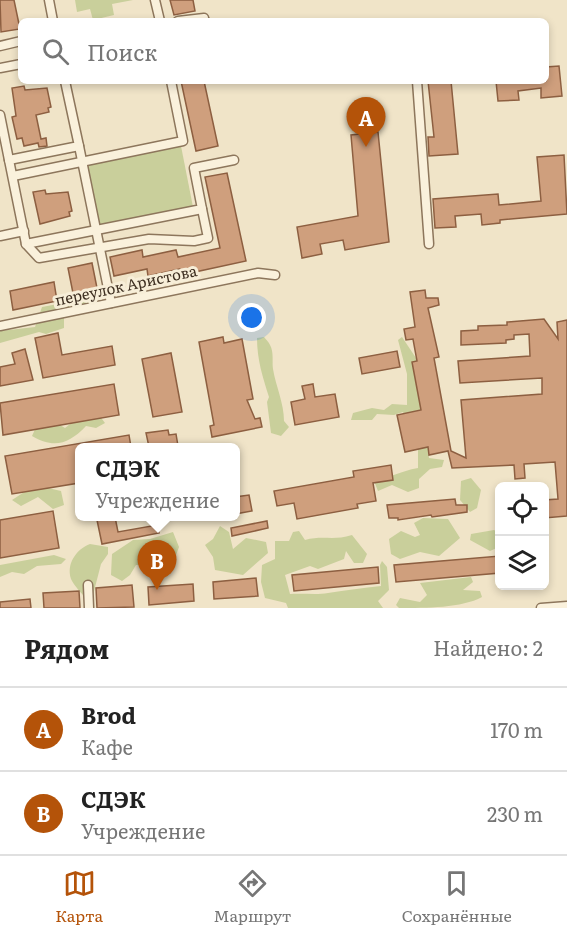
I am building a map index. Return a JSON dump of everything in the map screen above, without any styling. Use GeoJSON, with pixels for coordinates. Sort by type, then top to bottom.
{"type":"FeatureCollection","features":[{"type":"Feature","properties":{"kind":"street"},"geometry":{"type":"LineString","coordinates":[[49,0],[52,18]]}},
{"type":"Feature","properties":{"kind":"street"},"geometry":{"type":"LineString","coordinates":[[155,0],[159,18]]}},
{"type":"Feature","properties":{"kind":"street"},"geometry":{"type":"LineString","coordinates":[[0,46],[18,42]]}},
{"type":"Feature","properties":{"kind":"street"},"geometry":{"type":"LineString","coordinates":[[0,68],[18,65]]}},
{"type":"Feature","properties":{"kind":"street"},"geometry":{"type":"LineString","coordinates":[[66,84],[111,303]]}},
{"type":"Feature","properties":{"kind":"street"},"geometry":{"type":"LineString","coordinates":[[12,176],[183,141],[172,84]]}},
{"type":"Feature","properties":{"kind":"street"},"geometry":{"type":"LineString","coordinates":[[417,84],[429,244]]}},
{"type":"Feature","properties":{"kind":"street"},"geometry":{"type":"LineString","coordinates":[[0,115],[26,244],[39,258],[149,239],[194,241],[208,238],[194,168],[234,160]]}},
{"type":"Feature","properties":{"kind":"street"},"geometry":{"type":"LineString","coordinates":[[9,160],[79,146]]}},
{"type":"Feature","properties":{"kind":"street"},"geometry":{"type":"LineString","coordinates":[[26,244],[202,208]]}},
{"type":"Feature","properties":{"kind":"street"},"geometry":{"type":"LineString","coordinates":[[0,236],[24,231]]}},
{"type":"Feature","properties":{"kind":"street","name":"переулок Аристова"},"geometry":{"type":"LineString","coordinates":[[0,326],[258,273],[274,275]]}},
{"type":"Feature","properties":{"kind":"street"},"geometry":{"type":"LineString","coordinates":[[88,585],[89,608]]}},
{"type":"Feature","properties":{"kind":"street"},"geometry":{"type":"LineString","coordinates":[[541,608],[567,606]]}},
{"type":"Feature","properties":{"kind":"green space"},"geometry":{"type":"Polygon","coordinates":[[[75,0],[133,0],[112,4],[114,15],[101,18],[92,18],[90,9],[77,12],[75,0]]]}},
{"type":"Feature","properties":{"kind":"green space"},"geometry":{"type":"Polygon","coordinates":[[[181,146],[193,207],[99,226],[87,165],[181,146]]]}},
{"type":"Feature","properties":{"kind":"green space"},"geometry":{"type":"Polygon","coordinates":[[[87,287],[95,298],[88,308],[64,311],[64,328],[46,334],[39,332],[0,343],[0,331],[35,327],[42,307],[58,304],[62,297],[70,299],[87,287]]]}},
{"type":"Feature","properties":{"kind":"green space"},"geometry":{"type":"Polygon","coordinates":[[[264,337],[271,348],[284,421],[289,427],[281,436],[271,433],[267,402],[269,397],[257,346],[257,338],[264,337]]]}},
{"type":"Feature","properties":{"kind":"green space"},"geometry":{"type":"Polygon","coordinates":[[[402,337],[416,358],[419,395],[425,413],[429,458],[444,460],[442,467],[430,469],[419,479],[419,488],[408,492],[392,485],[378,491],[374,481],[418,468],[418,441],[410,434],[403,412],[394,415],[377,414],[372,420],[351,420],[353,413],[372,408],[384,410],[392,404],[407,405],[407,374],[398,340],[402,337]]]}},
{"type":"Feature","properties":{"kind":"green space"},"geometry":{"type":"Polygon","coordinates":[[[99,415],[105,423],[96,428],[86,426],[61,443],[47,442],[32,436],[37,425],[53,421],[65,428],[79,417],[99,415]]]}},
{"type":"Feature","properties":{"kind":"green space"},"geometry":{"type":"Polygon","coordinates":[[[471,478],[481,490],[477,508],[470,512],[460,500],[461,481],[471,478]]]}},
{"type":"Feature","properties":{"kind":"green space"},"geometry":{"type":"Polygon","coordinates":[[[35,485],[61,491],[64,505],[53,509],[38,497],[21,506],[12,500],[35,485]]]}},
{"type":"Feature","properties":{"kind":"green space"},"geometry":{"type":"Polygon","coordinates":[[[423,518],[448,519],[460,538],[439,556],[420,552],[400,559],[391,554],[389,539],[401,531],[415,537],[420,535],[414,523],[423,518]]]}},
{"type":"Feature","properties":{"kind":"green space"},"geometry":{"type":"Polygon","coordinates":[[[220,526],[229,532],[233,549],[246,538],[266,542],[268,553],[243,575],[215,570],[213,557],[205,545],[213,539],[220,526]]]}},
{"type":"Feature","properties":{"kind":"green space"},"geometry":{"type":"Polygon","coordinates":[[[299,531],[305,540],[352,535],[367,554],[363,563],[354,563],[346,551],[344,559],[318,569],[310,566],[285,575],[290,594],[324,594],[381,586],[380,565],[382,561],[387,567],[389,590],[378,601],[383,608],[288,608],[286,603],[265,598],[261,582],[262,565],[275,559],[275,541],[289,541],[293,532],[299,531]]]}},
{"type":"Feature","properties":{"kind":"green space"},"geometry":{"type":"Polygon","coordinates":[[[495,531],[495,549],[490,551],[470,540],[471,534],[495,531]]]}},
{"type":"Feature","properties":{"kind":"green space"},"geometry":{"type":"Polygon","coordinates":[[[173,532],[179,547],[171,569],[163,564],[136,565],[130,575],[122,581],[111,575],[112,554],[133,540],[150,539],[173,532]]]}},
{"type":"Feature","properties":{"kind":"green space"},"geometry":{"type":"Polygon","coordinates":[[[90,544],[108,547],[108,554],[101,564],[93,595],[86,599],[71,579],[70,567],[77,553],[90,544]]]}},
{"type":"Feature","properties":{"kind":"green space"},"geometry":{"type":"Polygon","coordinates":[[[54,555],[66,559],[61,564],[37,566],[24,574],[12,572],[0,577],[0,565],[54,555]]]}},
{"type":"Feature","properties":{"kind":"green space"},"geometry":{"type":"Polygon","coordinates":[[[471,577],[473,582],[463,590],[480,591],[482,597],[474,601],[432,607],[399,608],[396,605],[400,598],[420,602],[427,595],[420,583],[471,577]]]}},
{"type":"Feature","properties":{"kind":"building"},"geometry":{"type":"Polygon","coordinates":[[[0,0],[14,0],[18,29],[1,32],[0,0]]]}},
{"type":"Feature","properties":{"kind":"building"},"geometry":{"type":"Polygon","coordinates":[[[170,0],[193,0],[195,11],[174,15],[170,0]]]}},
{"type":"Feature","properties":{"kind":"building"},"geometry":{"type":"Polygon","coordinates":[[[559,66],[562,96],[541,98],[541,88],[518,91],[519,100],[498,101],[496,84],[549,84],[549,67],[559,66]]]}},
{"type":"Feature","properties":{"kind":"building"},"geometry":{"type":"Polygon","coordinates":[[[182,84],[205,84],[218,146],[196,151],[182,84]]]}},
{"type":"Feature","properties":{"kind":"building"},"geometry":{"type":"Polygon","coordinates":[[[428,84],[451,84],[458,154],[429,156],[428,137],[434,137],[428,84]]]}},
{"type":"Feature","properties":{"kind":"building"},"geometry":{"type":"Polygon","coordinates":[[[24,86],[25,90],[47,88],[51,107],[48,108],[49,112],[36,115],[41,139],[46,138],[47,146],[39,147],[38,143],[24,146],[22,138],[17,139],[12,117],[16,116],[12,88],[24,86]]]}},
{"type":"Feature","properties":{"kind":"building"},"geometry":{"type":"Polygon","coordinates":[[[378,132],[389,242],[345,250],[343,240],[320,244],[322,254],[302,258],[297,227],[358,216],[351,135],[378,132]]]}},
{"type":"Feature","properties":{"kind":"building"},"geometry":{"type":"Polygon","coordinates":[[[564,155],[567,214],[500,220],[500,223],[482,225],[481,214],[455,216],[456,227],[435,228],[433,199],[498,194],[499,205],[541,201],[537,157],[564,155]]]}},
{"type":"Feature","properties":{"kind":"building"},"geometry":{"type":"Polygon","coordinates":[[[227,173],[246,261],[181,275],[180,269],[148,276],[147,269],[114,276],[110,257],[142,250],[143,257],[176,250],[178,257],[220,248],[205,177],[227,173]]]}},
{"type":"Feature","properties":{"kind":"building"},"geometry":{"type":"Polygon","coordinates":[[[45,190],[46,194],[68,192],[72,211],[69,212],[70,216],[40,224],[33,192],[45,190]]]}},
{"type":"Feature","properties":{"kind":"building"},"geometry":{"type":"Polygon","coordinates":[[[92,263],[98,293],[74,298],[68,268],[92,263]]]}},
{"type":"Feature","properties":{"kind":"building"},"geometry":{"type":"Polygon","coordinates":[[[54,282],[57,301],[13,310],[10,291],[54,282]]]}},
{"type":"Feature","properties":{"kind":"building"},"geometry":{"type":"Polygon","coordinates":[[[425,290],[426,298],[438,298],[439,305],[428,308],[439,357],[434,358],[451,451],[466,458],[461,400],[542,394],[542,378],[460,383],[458,361],[530,356],[529,334],[514,335],[514,339],[506,340],[506,343],[461,345],[461,331],[478,330],[478,326],[507,325],[507,322],[544,319],[558,339],[557,322],[567,320],[567,516],[549,518],[549,500],[558,499],[555,462],[524,464],[525,478],[515,479],[514,465],[452,468],[448,451],[429,455],[428,447],[405,452],[397,415],[421,410],[412,362],[417,361],[413,339],[406,340],[404,329],[415,327],[410,292],[425,290]]]}},
{"type":"Feature","properties":{"kind":"building"},"geometry":{"type":"Polygon","coordinates":[[[58,333],[62,355],[112,346],[115,365],[43,378],[35,338],[58,333]]]}},
{"type":"Feature","properties":{"kind":"building"},"geometry":{"type":"Polygon","coordinates":[[[223,337],[224,343],[242,339],[253,399],[247,400],[255,419],[260,418],[262,427],[212,437],[210,426],[214,425],[199,342],[223,337]]]}},
{"type":"Feature","properties":{"kind":"building"},"geometry":{"type":"Polygon","coordinates":[[[25,349],[33,380],[0,386],[0,367],[15,364],[12,353],[25,349]]]}},
{"type":"Feature","properties":{"kind":"building"},"geometry":{"type":"Polygon","coordinates":[[[397,351],[400,367],[362,374],[359,358],[397,351]]]}},
{"type":"Feature","properties":{"kind":"building"},"geometry":{"type":"Polygon","coordinates":[[[171,353],[182,412],[153,417],[142,359],[171,353]]]}},
{"type":"Feature","properties":{"kind":"building"},"geometry":{"type":"Polygon","coordinates":[[[114,384],[119,415],[3,435],[0,403],[114,384]]]}},
{"type":"Feature","properties":{"kind":"building"},"geometry":{"type":"Polygon","coordinates":[[[313,384],[315,397],[335,394],[339,417],[295,425],[291,402],[305,399],[302,386],[313,384]]]}},
{"type":"Feature","properties":{"kind":"building"},"geometry":{"type":"Polygon","coordinates":[[[168,430],[169,435],[176,434],[178,443],[148,443],[146,433],[168,430]]]}},
{"type":"Feature","properties":{"kind":"building"},"geometry":{"type":"Polygon","coordinates":[[[129,435],[130,443],[82,443],[129,435]]]}},
{"type":"Feature","properties":{"kind":"building"},"geometry":{"type":"Polygon","coordinates":[[[75,444],[75,484],[12,494],[5,456],[75,444]]]}},
{"type":"Feature","properties":{"kind":"building"},"geometry":{"type":"Polygon","coordinates":[[[391,465],[393,480],[373,483],[376,501],[357,504],[358,508],[297,519],[294,503],[277,506],[274,491],[354,477],[353,471],[391,465]]]}},
{"type":"Feature","properties":{"kind":"building"},"geometry":{"type":"Polygon","coordinates":[[[249,495],[252,511],[240,513],[240,496],[249,495]]]}},
{"type":"Feature","properties":{"kind":"building"},"geometry":{"type":"Polygon","coordinates":[[[455,499],[456,505],[467,505],[467,512],[398,520],[398,518],[389,518],[387,505],[455,499]]]}},
{"type":"Feature","properties":{"kind":"building"},"geometry":{"type":"Polygon","coordinates":[[[53,511],[59,548],[0,558],[0,520],[53,511]]]}},
{"type":"Feature","properties":{"kind":"building"},"geometry":{"type":"Polygon","coordinates":[[[97,521],[116,521],[118,532],[157,525],[159,533],[102,544],[97,521]]]}},
{"type":"Feature","properties":{"kind":"building"},"geometry":{"type":"Polygon","coordinates":[[[267,521],[268,528],[232,536],[231,528],[267,521]]]}},
{"type":"Feature","properties":{"kind":"building"},"geometry":{"type":"Polygon","coordinates":[[[495,556],[495,573],[396,582],[394,565],[495,556]]]}},
{"type":"Feature","properties":{"kind":"building"},"geometry":{"type":"Polygon","coordinates":[[[378,567],[379,583],[294,591],[292,575],[378,567]]]}},
{"type":"Feature","properties":{"kind":"building"},"geometry":{"type":"Polygon","coordinates":[[[256,578],[258,596],[214,599],[213,582],[256,578]]]}},
{"type":"Feature","properties":{"kind":"building"},"geometry":{"type":"Polygon","coordinates":[[[193,584],[194,601],[149,605],[148,587],[193,584]]]}},
{"type":"Feature","properties":{"kind":"building"},"geometry":{"type":"Polygon","coordinates":[[[132,585],[134,607],[97,608],[96,588],[132,585]]]}},
{"type":"Feature","properties":{"kind":"building"},"geometry":{"type":"Polygon","coordinates":[[[79,591],[80,608],[44,608],[43,593],[79,591]]]}},
{"type":"Feature","properties":{"kind":"building"},"geometry":{"type":"Polygon","coordinates":[[[30,599],[31,608],[0,608],[0,602],[30,599]]]}},
{"type":"Feature","properties":{"kind":"place","name":"Brod"},"geometry":{"type":"Point","coordinates":[366,147]}},
{"type":"Feature","properties":{"kind":"place","name":"СДЭК"},"geometry":{"type":"Point","coordinates":[157,590]}}]}
